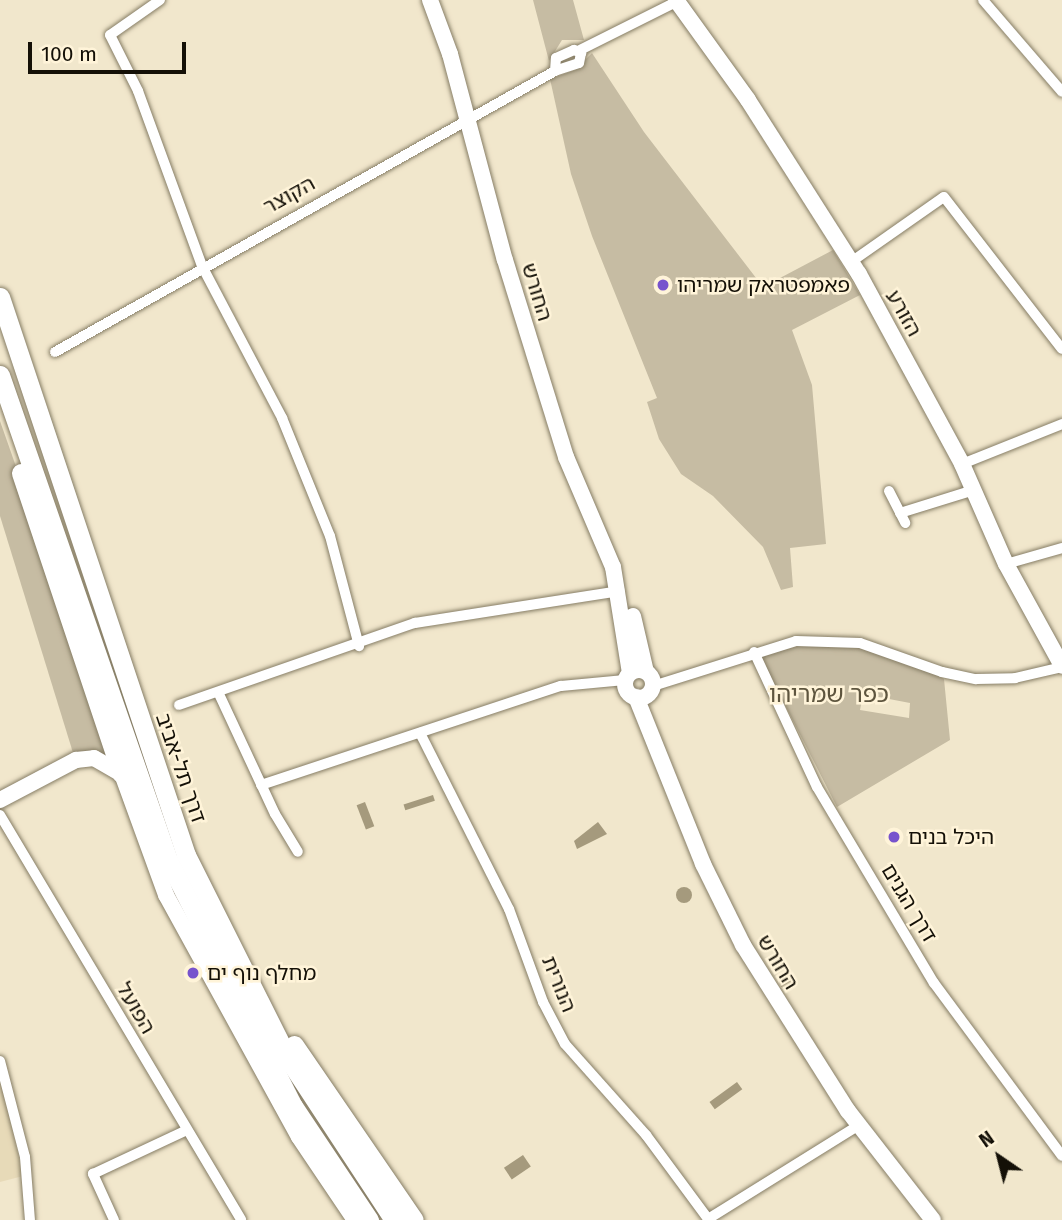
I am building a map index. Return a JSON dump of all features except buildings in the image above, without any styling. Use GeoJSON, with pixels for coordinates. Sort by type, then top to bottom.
{"type":"FeatureCollection","features":[{"type":"Feature","properties":{"kind":"highway","name":"דרך תל-אביב"},"geometry":{"type":"LineString","coordinates":[[0,297],[79,522],[186,855],[287,1057],[394,1220]]}},
{"type":"Feature","properties":{"kind":"highway","name":"דרך תל-אביב"},"geometry":{"type":"LineString","coordinates":[[0,374],[168,860],[293,1106],[369,1220]]}},
{"type":"Feature","properties":{"kind":"highway"},"geometry":{"type":"LineString","coordinates":[[0,408],[122,774]]}},
{"type":"Feature","properties":{"kind":"highway"},"geometry":{"type":"LineString","coordinates":[[239,960],[414,1220]]}},
{"type":"Feature","properties":{"kind":"street"},"geometry":{"type":"LineString","coordinates":[[160,0],[110,35],[138,91],[202,266],[282,418],[330,536],[359,646]]}},
{"type":"Feature","properties":{"kind":"street","name":"החורש"},"geometry":{"type":"LineString","coordinates":[[430,0],[468,117],[505,260],[566,459],[620,591],[639,678],[626,689],[636,697],[703,864],[743,946],[859,1125],[933,1220]]}},
{"type":"Feature","properties":{"kind":"street"},"geometry":{"type":"LineString","coordinates":[[983,0],[1062,92]]}},
{"type":"Feature","properties":{"kind":"street"},"geometry":{"type":"LineString","coordinates":[[554,69],[560,55],[583,51],[677,1]]}},
{"type":"Feature","properties":{"kind":"street","name":"הזורע"},"geometry":{"type":"LineString","coordinates":[[677,1],[748,100],[851,262],[962,464],[1006,564],[1062,666]]}},
{"type":"Feature","properties":{"kind":"street"},"geometry":{"type":"LineString","coordinates":[[554,69],[575,66],[583,51]]}},
{"type":"Feature","properties":{"kind":"street","name":"הקוצר"},"geometry":{"type":"LineString","coordinates":[[55,352],[202,266],[554,69]]}},
{"type":"Feature","properties":{"kind":"street"},"geometry":{"type":"LineString","coordinates":[[851,262],[944,197],[1062,349]]}},
{"type":"Feature","properties":{"kind":"street"},"geometry":{"type":"LineString","coordinates":[[962,464],[1062,424]]}},
{"type":"Feature","properties":{"kind":"street"},"geometry":{"type":"LineString","coordinates":[[889,491],[902,518],[974,490]]}},
{"type":"Feature","properties":{"kind":"street"},"geometry":{"type":"LineString","coordinates":[[1006,564],[1062,548]]}},
{"type":"Feature","properties":{"kind":"street"},"geometry":{"type":"LineString","coordinates":[[179,705],[359,646],[415,624],[458,614],[620,591]]}},
{"type":"Feature","properties":{"kind":"street"},"geometry":{"type":"LineString","coordinates":[[261,785],[561,686],[639,678],[796,641],[860,642],[942,672],[976,679],[1015,678],[1062,666]]}},
{"type":"Feature","properties":{"kind":"street","name":"דרך הגנים"},"geometry":{"type":"LineString","coordinates":[[754,652],[817,787],[934,983],[1062,1156]]}},
{"type":"Feature","properties":{"kind":"street"},"geometry":{"type":"LineString","coordinates":[[219,694],[261,785],[298,852]]}},
{"type":"Feature","properties":{"kind":"street","name":"הנורית"},"geometry":{"type":"LineString","coordinates":[[419,733],[509,909],[559,1033],[646,1135],[709,1219]]}},
{"type":"Feature","properties":{"kind":"street"},"geometry":{"type":"LineString","coordinates":[[0,800],[76,760],[94,758],[122,774],[166,895],[299,1137],[355,1220]]}},
{"type":"Feature","properties":{"kind":"street","name":"הפועל"},"geometry":{"type":"LineString","coordinates":[[0,815],[241,1220]]}},
{"type":"Feature","properties":{"kind":"street"},"geometry":{"type":"LineString","coordinates":[[0,1060],[25,1157],[30,1220]]}},
{"type":"Feature","properties":{"kind":"street"},"geometry":{"type":"LineString","coordinates":[[709,1219],[859,1125]]}},
{"type":"Feature","properties":{"kind":"street"},"geometry":{"type":"LineString","coordinates":[[114,1220],[93,1174],[186,1131]]}},
{"type":"Feature","properties":{"kind":"shaded area"},"geometry":{"type":"Polygon","coordinates":[[[533,0],[573,0],[584,40],[562,40],[549,61],[533,0]]]}},
{"type":"Feature","properties":{"kind":"shaded area"},"geometry":{"type":"Polygon","coordinates":[[[592,53],[644,132],[763,287],[833,250],[860,295],[792,330],[812,385],[826,544],[790,548],[793,587],[781,590],[763,547],[713,496],[681,474],[659,439],[647,402],[657,398],[592,236],[571,174],[550,79],[575,70],[592,53]]]}},
{"type":"Feature","properties":{"kind":"shaded area"},"geometry":{"type":"Polygon","coordinates":[[[0,421],[32,512],[109,757],[74,756],[0,516],[0,421]]]}},
{"type":"Feature","properties":{"kind":"shaded area"},"geometry":{"type":"Polygon","coordinates":[[[798,646],[861,647],[916,662],[944,679],[950,740],[837,807],[760,656],[798,646]],[[863,694],[860,710],[909,718],[910,703],[863,694]]]}},
{"type":"Feature","properties":{"kind":"shaded area"},"geometry":{"type":"Polygon","coordinates":[[[433,795],[435,801],[405,810],[404,805],[433,795]]]}},
{"type":"Feature","properties":{"kind":"shaded area"},"geometry":{"type":"Polygon","coordinates":[[[365,802],[374,826],[366,829],[357,805],[365,802]]]}},
{"type":"Feature","properties":{"kind":"shaded area"},"geometry":{"type":"Polygon","coordinates":[[[598,822],[607,834],[577,849],[574,841],[598,822]]]}},
{"type":"Feature","properties":{"kind":"shaded area"},"geometry":{"type":"Polygon","coordinates":[[[684,887],[690,889],[690,901],[684,903],[678,901],[676,895],[678,889],[684,887]]]}},
{"type":"Feature","properties":{"kind":"shaded area"},"geometry":{"type":"Polygon","coordinates":[[[787,973],[793,975],[793,987],[787,989],[781,987],[779,981],[781,975],[787,973]]]}},
{"type":"Feature","properties":{"kind":"shaded area"},"geometry":{"type":"Polygon","coordinates":[[[0,1076],[23,1176],[0,1182],[0,1076]]]}},
{"type":"Feature","properties":{"kind":"shaded area"},"geometry":{"type":"Polygon","coordinates":[[[737,1082],[742,1089],[715,1109],[709,1102],[737,1082]]]}},
{"type":"Feature","properties":{"kind":"shaded area"},"geometry":{"type":"Polygon","coordinates":[[[523,1155],[531,1167],[512,1179],[504,1168],[523,1155]]]}},
{"type":"Feature","properties":{"kind":"place","name":"פאמפטראק שמריהו"},"geometry":{"type":"Point","coordinates":[663,285]}},
{"type":"Feature","properties":{"kind":"place","name":"היכל בנים"},"geometry":{"type":"Point","coordinates":[894,837]}},
{"type":"Feature","properties":{"kind":"place","name":"מחלף נוף ים"},"geometry":{"type":"Point","coordinates":[193,973]}},
{"type":"Feature","properties":{"kind":"district","name":"כפר שמריהו"},"geometry":{"type":"Point","coordinates":[829,695]}}]}
